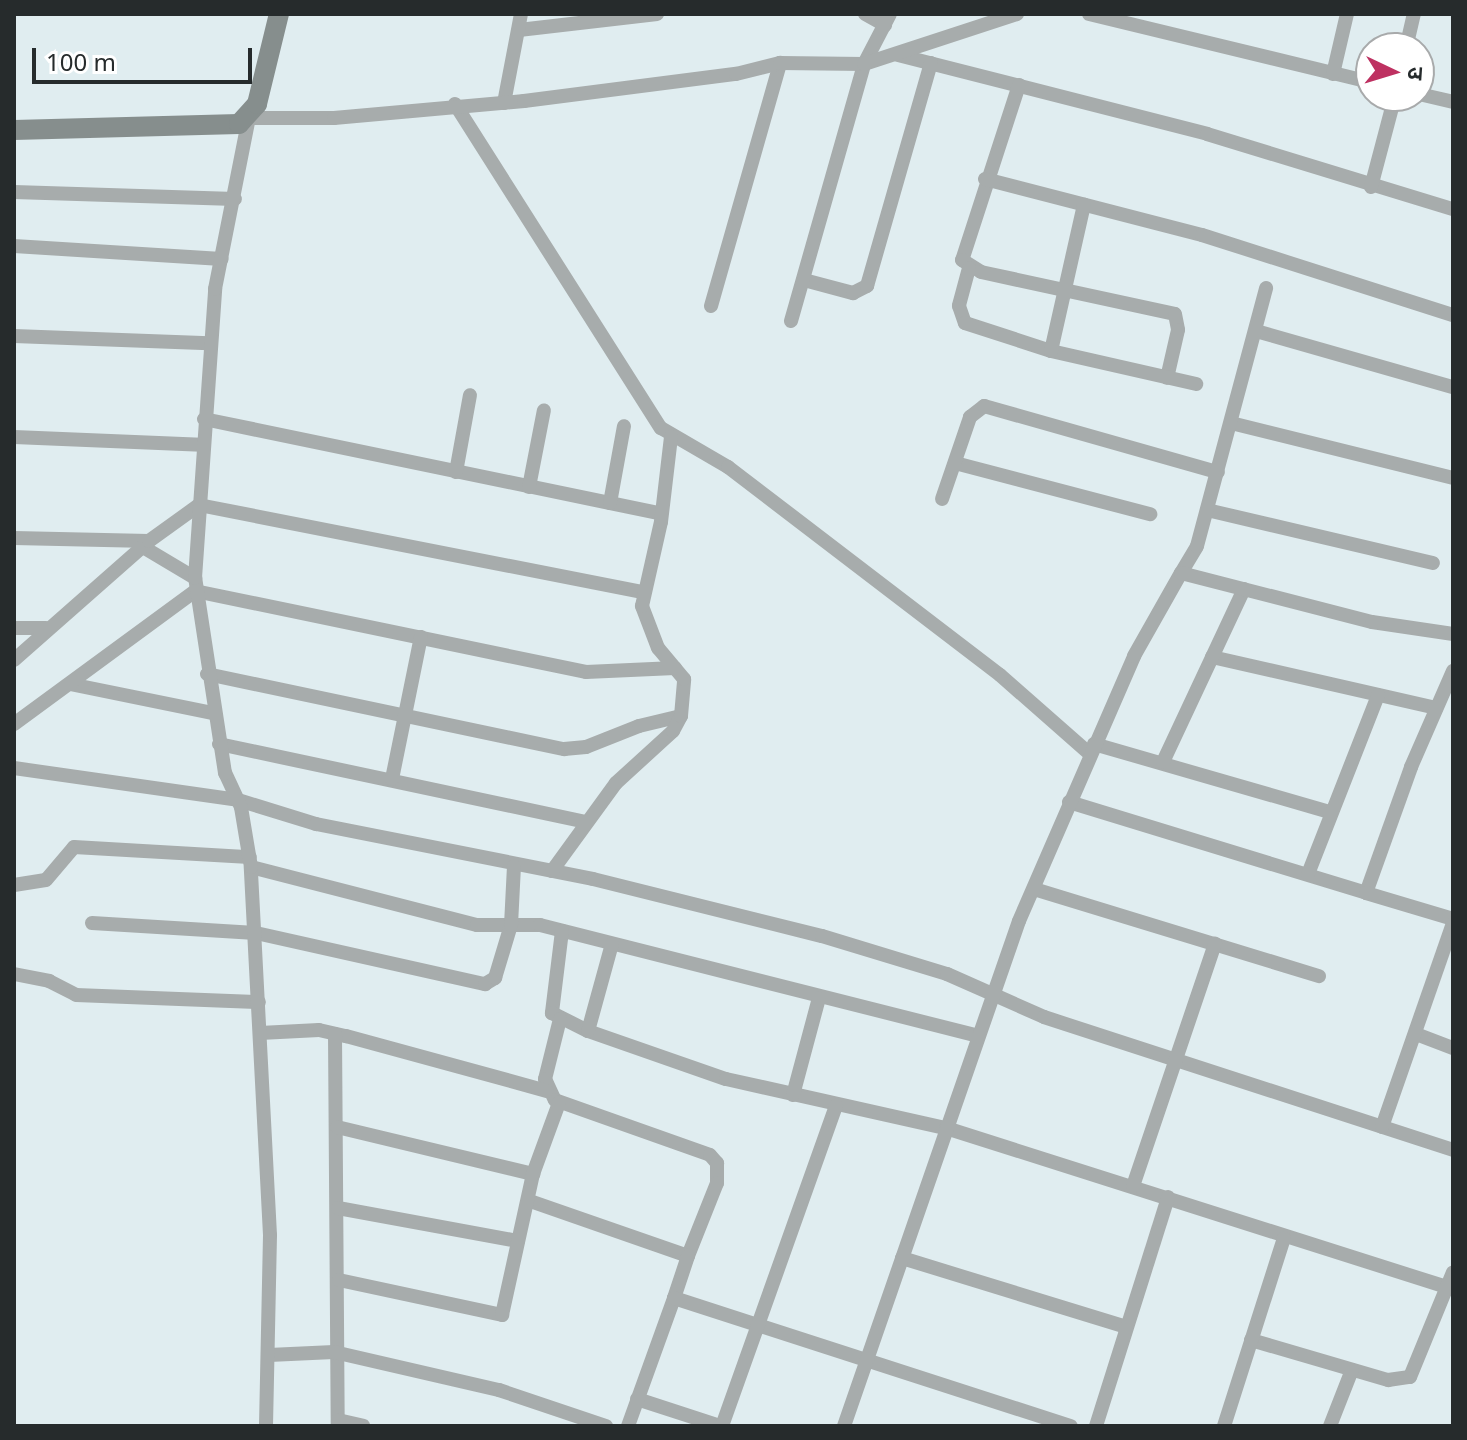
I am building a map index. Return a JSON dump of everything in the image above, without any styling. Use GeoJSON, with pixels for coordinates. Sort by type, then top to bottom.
{"type":"FeatureCollection","features":[{"type":"Feature","properties":{"kind":"street"},"geometry":{"type":"LineString","coordinates":[[266,1426],[270,1235],[256,933],[250,862],[238,800],[219,744],[195,585],[209,343],[249,118],[279,14]]}},
{"type":"Feature","properties":{"kind":"street"},"geometry":{"type":"LineString","coordinates":[[504,103],[521,14]]}},
{"type":"Feature","properties":{"kind":"street"},"geometry":{"type":"LineString","coordinates":[[519,30],[657,14]]}},
{"type":"Feature","properties":{"kind":"street"},"geometry":{"type":"LineString","coordinates":[[791,321],[864,64],[888,20],[865,14]]}},
{"type":"Feature","properties":{"kind":"street"},"geometry":{"type":"LineString","coordinates":[[14,130],[183,129],[239,124],[249,118],[334,118],[649,87],[780,63],[864,64],[1017,14]]}},
{"type":"Feature","properties":{"kind":"street"},"geometry":{"type":"LineString","coordinates":[[1089,14],[1355,79]]}},
{"type":"Feature","properties":{"kind":"street"},"geometry":{"type":"LineString","coordinates":[[1333,74],[1347,14]]}},
{"type":"Feature","properties":{"kind":"street"},"geometry":{"type":"LineString","coordinates":[[898,55],[1207,134],[1371,187],[1453,209]]}},
{"type":"Feature","properties":{"kind":"street"},"geometry":{"type":"LineString","coordinates":[[711,306],[780,63]]}},
{"type":"Feature","properties":{"kind":"street"},"geometry":{"type":"LineString","coordinates":[[804,280],[853,293],[867,286],[931,63]]}},
{"type":"Feature","properties":{"kind":"street"},"geometry":{"type":"LineString","coordinates":[[1019,85],[961,250],[969,268],[959,306],[965,323],[1051,351],[1196,384]]}},
{"type":"Feature","properties":{"kind":"street"},"geometry":{"type":"LineString","coordinates":[[455,104],[642,403],[671,437],[728,467],[1092,749],[1163,762],[1330,812]]}},
{"type":"Feature","properties":{"kind":"street"},"geometry":{"type":"LineString","coordinates":[[1371,187],[1391,112]]}},
{"type":"Feature","properties":{"kind":"street"},"geometry":{"type":"LineString","coordinates":[[985,179],[1202,235],[1453,315]]}},
{"type":"Feature","properties":{"kind":"street"},"geometry":{"type":"LineString","coordinates":[[14,192],[235,199]]}},
{"type":"Feature","properties":{"kind":"street"},"geometry":{"type":"LineString","coordinates":[[1051,351],[1084,205]]}},
{"type":"Feature","properties":{"kind":"street"},"geometry":{"type":"LineString","coordinates":[[14,246],[222,259]]}},
{"type":"Feature","properties":{"kind":"street"},"geometry":{"type":"LineString","coordinates":[[969,268],[1175,314],[1178,330],[1167,378]]}},
{"type":"Feature","properties":{"kind":"street"},"geometry":{"type":"LineString","coordinates":[[844,1426],[978,1036],[995,999],[1034,889],[1134,656],[1197,546],[1266,288]]}},
{"type":"Feature","properties":{"kind":"street"},"geometry":{"type":"LineString","coordinates":[[1256,331],[1453,387]]}},
{"type":"Feature","properties":{"kind":"street"},"geometry":{"type":"LineString","coordinates":[[14,336],[209,343]]}},
{"type":"Feature","properties":{"kind":"street"},"geometry":{"type":"LineString","coordinates":[[456,472],[470,395]]}},
{"type":"Feature","properties":{"kind":"street"},"geometry":{"type":"LineString","coordinates":[[942,499],[970,417],[984,406],[1218,472]]}},
{"type":"Feature","properties":{"kind":"street"},"geometry":{"type":"LineString","coordinates":[[529,487],[544,410]]}},
{"type":"Feature","properties":{"kind":"street"},"geometry":{"type":"LineString","coordinates":[[204,419],[661,514]]}},
{"type":"Feature","properties":{"kind":"street"},"geometry":{"type":"LineString","coordinates":[[1231,423],[1453,478]]}},
{"type":"Feature","properties":{"kind":"street"},"geometry":{"type":"LineString","coordinates":[[610,503],[624,426]]}},
{"type":"Feature","properties":{"kind":"street"},"geometry":{"type":"LineString","coordinates":[[14,437],[201,445]]}},
{"type":"Feature","properties":{"kind":"street"},"geometry":{"type":"LineString","coordinates":[[552,871],[585,822],[681,716],[686,692],[675,668],[647,630],[642,592],[661,514],[671,437]]}},
{"type":"Feature","properties":{"kind":"street"},"geometry":{"type":"LineString","coordinates":[[955,463],[1150,514]]}},
{"type":"Feature","properties":{"kind":"street"},"geometry":{"type":"LineString","coordinates":[[14,660],[46,628],[146,544],[199,505],[642,592]]}},
{"type":"Feature","properties":{"kind":"street"},"geometry":{"type":"LineString","coordinates":[[1207,510],[1433,563]]}},
{"type":"Feature","properties":{"kind":"street"},"geometry":{"type":"LineString","coordinates":[[14,538],[146,544],[195,585],[586,672],[675,668]]}},
{"type":"Feature","properties":{"kind":"street"},"geometry":{"type":"LineString","coordinates":[[1181,573],[1372,622],[1453,634]]}},
{"type":"Feature","properties":{"kind":"street"},"geometry":{"type":"LineString","coordinates":[[14,724],[195,585]]}},
{"type":"Feature","properties":{"kind":"street"},"geometry":{"type":"LineString","coordinates":[[1163,762],[1244,589]]}},
{"type":"Feature","properties":{"kind":"street"},"geometry":{"type":"LineString","coordinates":[[14,628],[46,628]]}},
{"type":"Feature","properties":{"kind":"street"},"geometry":{"type":"LineString","coordinates":[[392,779],[421,637]]}},
{"type":"Feature","properties":{"kind":"street"},"geometry":{"type":"LineString","coordinates":[[1212,657],[1436,708]]}},
{"type":"Feature","properties":{"kind":"street"},"geometry":{"type":"LineString","coordinates":[[1366,893],[1453,671]]}},
{"type":"Feature","properties":{"kind":"street"},"geometry":{"type":"LineString","coordinates":[[207,674],[564,749],[586,747],[639,726],[681,716]]}},
{"type":"Feature","properties":{"kind":"street"},"geometry":{"type":"LineString","coordinates":[[70,684],[213,713]]}},
{"type":"Feature","properties":{"kind":"street"},"geometry":{"type":"LineString","coordinates":[[1308,874],[1378,695]]}},
{"type":"Feature","properties":{"kind":"street"},"geometry":{"type":"LineString","coordinates":[[219,744],[585,822]]}},
{"type":"Feature","properties":{"kind":"street"},"geometry":{"type":"LineString","coordinates":[[14,768],[238,800],[316,824],[514,866],[552,871],[822,936],[947,974],[995,999],[1453,1150]]}},
{"type":"Feature","properties":{"kind":"street"},"geometry":{"type":"LineString","coordinates":[[1069,802],[1453,921],[1448,959],[1382,1127]]}},
{"type":"Feature","properties":{"kind":"street"},"geometry":{"type":"LineString","coordinates":[[14,885],[46,880],[74,847],[250,862],[477,925],[562,931],[978,1036]]}},
{"type":"Feature","properties":{"kind":"street"},"geometry":{"type":"LineString","coordinates":[[92,923],[256,933],[474,984],[495,978],[511,925],[514,866]]}},
{"type":"Feature","properties":{"kind":"street"},"geometry":{"type":"LineString","coordinates":[[1034,889],[1319,976]]}},
{"type":"Feature","properties":{"kind":"street"},"geometry":{"type":"LineString","coordinates":[[562,931],[550,1005],[560,1019],[588,1031],[703,1072],[836,1106],[946,1128],[1450,1289]]}},
{"type":"Feature","properties":{"kind":"street"},"geometry":{"type":"LineString","coordinates":[[588,1031],[612,944]]}},
{"type":"Feature","properties":{"kind":"street"},"geometry":{"type":"LineString","coordinates":[[1133,1186],[1215,944]]}},
{"type":"Feature","properties":{"kind":"street"},"geometry":{"type":"LineString","coordinates":[[14,974],[49,981],[76,995],[259,1002]]}},
{"type":"Feature","properties":{"kind":"street"},"geometry":{"type":"LineString","coordinates":[[793,1095],[819,998]]}},
{"type":"Feature","properties":{"kind":"street"},"geometry":{"type":"LineString","coordinates":[[547,1091],[545,1079],[560,1019]]}},
{"type":"Feature","properties":{"kind":"street"},"geometry":{"type":"LineString","coordinates":[[260,1033],[335,1034],[547,1091],[559,1103],[710,1155],[717,1163],[717,1183],[628,1426]]}},
{"type":"Feature","properties":{"kind":"street"},"geometry":{"type":"LineString","coordinates":[[335,1034],[340,1353],[338,1423],[363,1426]]}},
{"type":"Feature","properties":{"kind":"street"},"geometry":{"type":"LineString","coordinates":[[1416,1034],[1453,1048]]}},
{"type":"Feature","properties":{"kind":"street"},"geometry":{"type":"LineString","coordinates":[[339,1280],[502,1315],[530,1201],[533,1174],[559,1103]]}},
{"type":"Feature","properties":{"kind":"street"},"geometry":{"type":"LineString","coordinates":[[637,1399],[721,1426],[836,1106]]}},
{"type":"Feature","properties":{"kind":"street"},"geometry":{"type":"LineString","coordinates":[[337,1127],[533,1174]]}},
{"type":"Feature","properties":{"kind":"street"},"geometry":{"type":"LineString","coordinates":[[1096,1426],[1168,1197]]}},
{"type":"Feature","properties":{"kind":"street"},"geometry":{"type":"LineString","coordinates":[[530,1201],[688,1256]]}},
{"type":"Feature","properties":{"kind":"street"},"geometry":{"type":"LineString","coordinates":[[338,1208],[518,1241]]}},
{"type":"Feature","properties":{"kind":"street"},"geometry":{"type":"LineString","coordinates":[[1224,1426],[1284,1238]]}},
{"type":"Feature","properties":{"kind":"street"},"geometry":{"type":"LineString","coordinates":[[902,1258],[1126,1327]]}},
{"type":"Feature","properties":{"kind":"street"},"geometry":{"type":"LineString","coordinates":[[1251,1340],[1388,1380],[1410,1377],[1450,1289],[1453,1272]]}},
{"type":"Feature","properties":{"kind":"street"},"geometry":{"type":"LineString","coordinates":[[674,1298],[1071,1426]]}},
{"type":"Feature","properties":{"kind":"street"},"geometry":{"type":"LineString","coordinates":[[269,1355],[340,1353],[499,1390],[606,1426]]}},
{"type":"Feature","properties":{"kind":"street"},"geometry":{"type":"LineString","coordinates":[[1330,1426],[1352,1370]]}}]}
